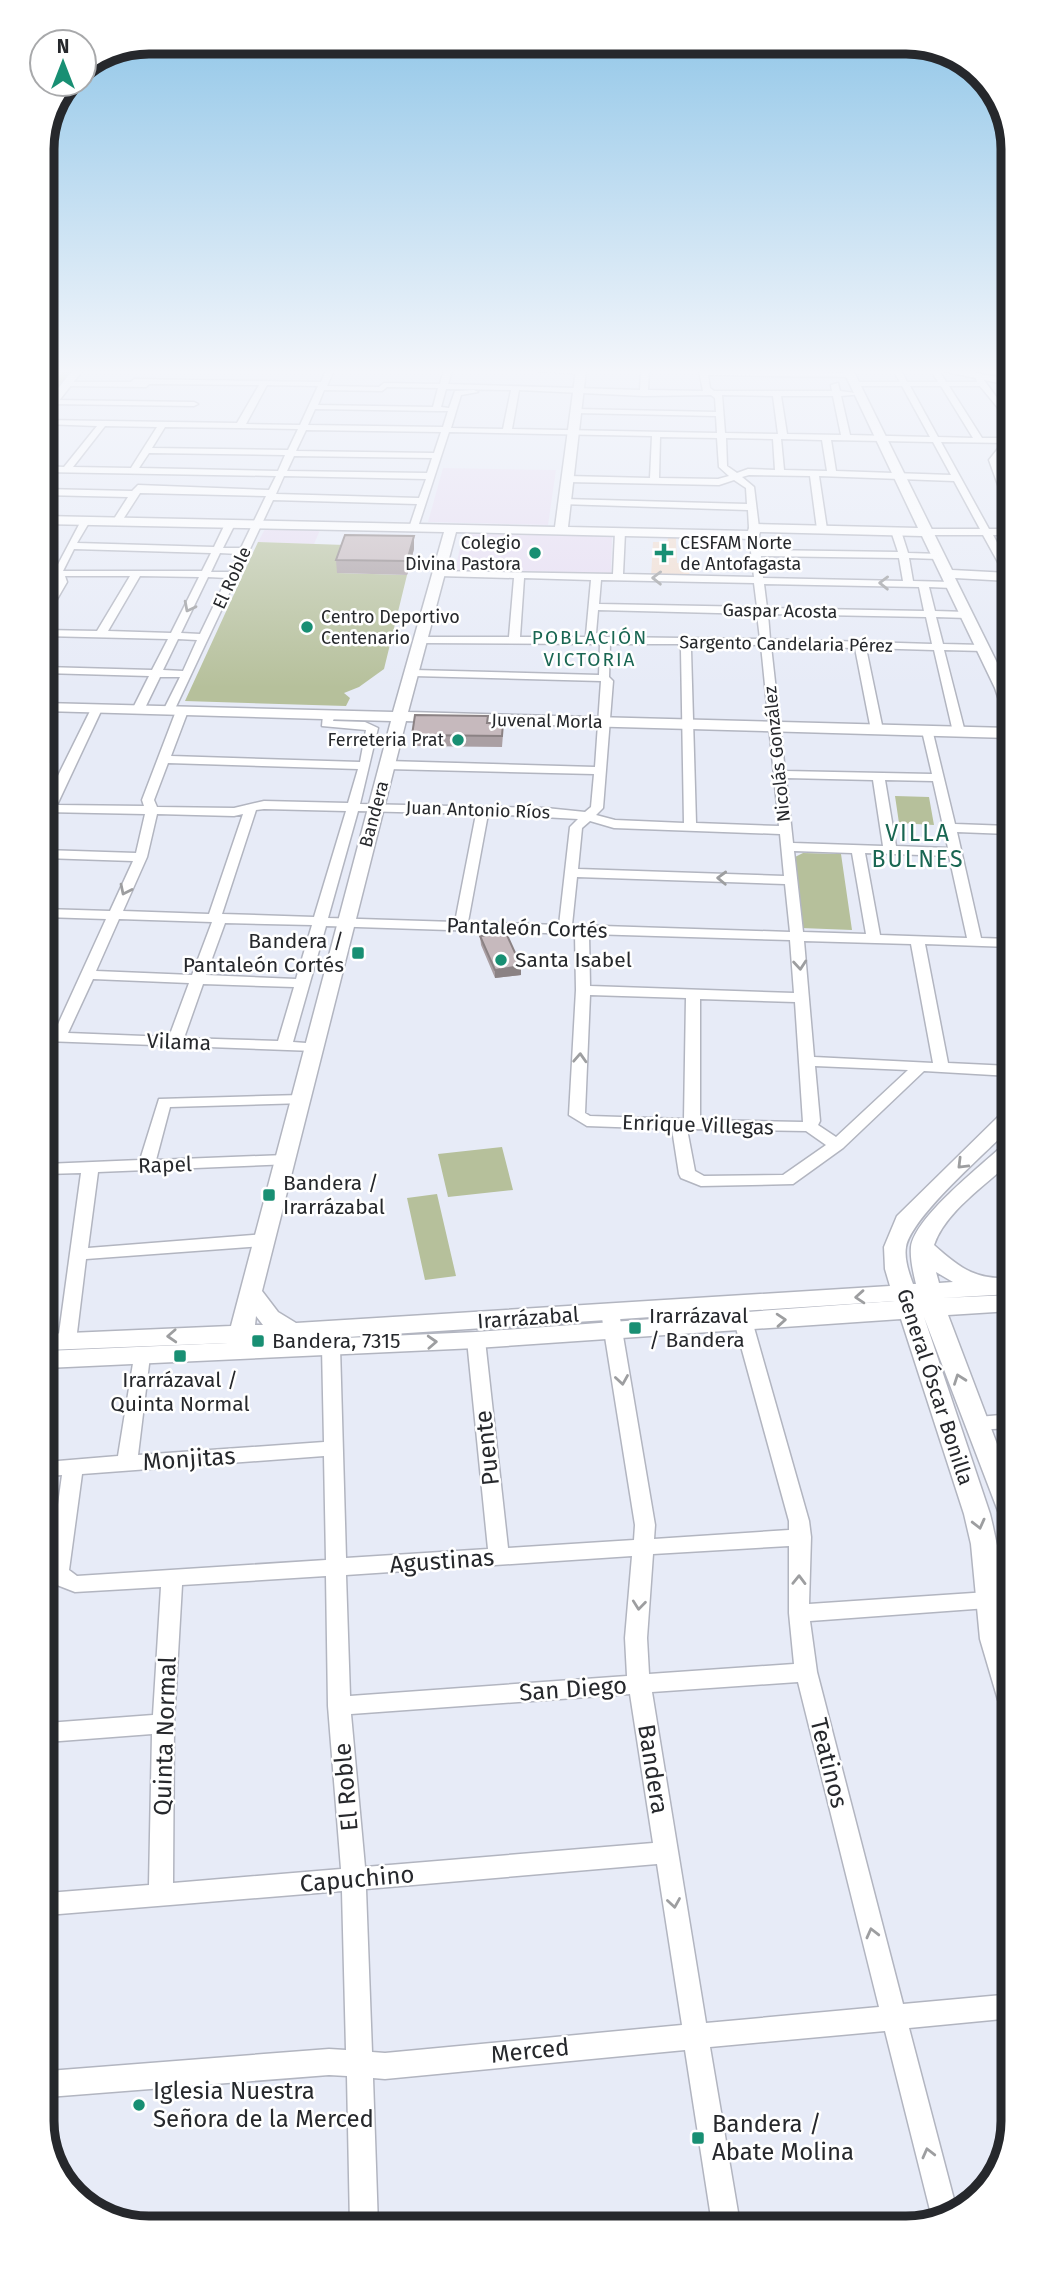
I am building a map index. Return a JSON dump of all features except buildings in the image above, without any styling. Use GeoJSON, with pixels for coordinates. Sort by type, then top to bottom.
{"type":"FeatureCollection","features":[{"type":"Feature","properties":{"kind":"street"},"geometry":{"type":"LineString","coordinates":[[117,522],[147,476]]}},
{"type":"Feature","properties":{"kind":"street","name":"El Roble"},"geometry":{"type":"LineString","coordinates":[[54,1033],[87,975],[141,857],[152,811],[148,800],[163,759],[187,674],[281,476]]}},
{"type":"Feature","properties":{"kind":"street"},"geometry":{"type":"LineString","coordinates":[[414,528],[430,476],[425,476]]}},
{"type":"Feature","properties":{"kind":"street"},"geometry":{"type":"LineString","coordinates":[[561,531],[567,476]]}},
{"type":"Feature","properties":{"kind":"street"},"geometry":{"type":"LineString","coordinates":[[654,476],[654,481]]}},
{"type":"Feature","properties":{"kind":"street"},"geometry":{"type":"LineString","coordinates":[[814,476],[822,529]]}},
{"type":"Feature","properties":{"kind":"street"},"geometry":{"type":"LineString","coordinates":[[876,476],[956,478],[1001,560]]}},
{"type":"Feature","properties":{"kind":"street"},"geometry":{"type":"LineString","coordinates":[[567,479],[719,482],[736,477]]}},
{"type":"Feature","properties":{"kind":"street","name":"Nicolás González"},"geometry":{"type":"LineString","coordinates":[[736,477],[750,487],[753,506],[803,998],[812,1121],[809,1126]]}},
{"type":"Feature","properties":{"kind":"street"},"geometry":{"type":"LineString","coordinates":[[900,477],[983,648],[1001,678]]}},
{"type":"Feature","properties":{"kind":"street"},"geometry":{"type":"LineString","coordinates":[[54,492],[272,495],[423,501]]}},
{"type":"Feature","properties":{"kind":"street"},"geometry":{"type":"LineString","coordinates":[[564,502],[753,506]]}},
{"type":"Feature","properties":{"kind":"street"},"geometry":{"type":"LineString","coordinates":[[54,520],[621,532],[822,529],[1001,532]]}},
{"type":"Feature","properties":{"kind":"street"},"geometry":{"type":"LineString","coordinates":[[54,593],[62,582],[58,570],[85,521]]}},
{"type":"Feature","properties":{"kind":"street","name":"El Roble"},"geometry":{"type":"LineString","coordinates":[[138,710],[230,524]]}},
{"type":"Feature","properties":{"kind":"street","name":"Bandera"},"geometry":{"type":"LineString","coordinates":[[240,1342],[346,922],[451,529]]}},
{"type":"Feature","properties":{"kind":"street"},"geometry":{"type":"LineString","coordinates":[[896,531],[904,556],[908,584]]}},
{"type":"Feature","properties":{"kind":"street"},"geometry":{"type":"LineString","coordinates":[[618,577],[621,532]]}},
{"type":"Feature","properties":{"kind":"street"},"geometry":{"type":"LineString","coordinates":[[71,546],[245,551]]}},
{"type":"Feature","properties":{"kind":"street"},"geometry":{"type":"LineString","coordinates":[[756,553],[938,556]]}},
{"type":"Feature","properties":{"kind":"street"},"geometry":{"type":"LineString","coordinates":[[54,575],[76,572],[234,575]]}},
{"type":"Feature","properties":{"kind":"street"},"geometry":{"type":"LineString","coordinates":[[101,634],[137,573]]}},
{"type":"Feature","properties":{"kind":"street"},"geometry":{"type":"LineString","coordinates":[[439,573],[908,584],[1001,576]]}},
{"type":"Feature","properties":{"kind":"street"},"geometry":{"type":"LineString","coordinates":[[514,641],[519,575]]}},
{"type":"Feature","properties":{"kind":"street"},"geometry":{"type":"LineString","coordinates":[[596,577],[591,635],[605,641],[604,678]]}},
{"type":"Feature","properties":{"kind":"street"},"geometry":{"type":"LineString","coordinates":[[923,584],[958,732]]}},
{"type":"Feature","properties":{"kind":"street","name":"Gaspar Acosta"},"geometry":{"type":"LineString","coordinates":[[593,607],[967,615]]}},
{"type":"Feature","properties":{"kind":"street"},"geometry":{"type":"LineString","coordinates":[[54,633],[204,637]]}},
{"type":"Feature","properties":{"kind":"street","name":"Sargento Candelaria Pérez"},"geometry":{"type":"LineString","coordinates":[[422,640],[765,642],[983,648]]}},
{"type":"Feature","properties":{"kind":"street"},"geometry":{"type":"LineString","coordinates":[[682,642],[686,650],[690,828]]}},
{"type":"Feature","properties":{"kind":"street"},"geometry":{"type":"LineString","coordinates":[[860,645],[877,730]]}},
{"type":"Feature","properties":{"kind":"street"},"geometry":{"type":"LineString","coordinates":[[54,670],[187,674]]}},
{"type":"Feature","properties":{"kind":"street"},"geometry":{"type":"LineString","coordinates":[[414,673],[604,678],[608,681],[597,808],[576,827],[565,929]]}},
{"type":"Feature","properties":{"kind":"street","name":"Juvenal Morla"},"geometry":{"type":"LineString","coordinates":[[54,707],[1001,733]]}},
{"type":"Feature","properties":{"kind":"street"},"geometry":{"type":"LineString","coordinates":[[54,794],[96,709]]}},
{"type":"Feature","properties":{"kind":"street","name":"Bandera"},"geometry":{"type":"LineString","coordinates":[[284,1046],[365,766],[371,725],[326,724],[329,715]]}},
{"type":"Feature","properties":{"kind":"street"},"geometry":{"type":"LineString","coordinates":[[928,731],[975,942]]}},
{"type":"Feature","properties":{"kind":"street"},"geometry":{"type":"LineString","coordinates":[[163,759],[365,766]]}},
{"type":"Feature","properties":{"kind":"street"},"geometry":{"type":"LineString","coordinates":[[387,765],[599,771]]}},
{"type":"Feature","properties":{"kind":"street"},"geometry":{"type":"LineString","coordinates":[[779,774],[938,778]]}},
{"type":"Feature","properties":{"kind":"street"},"geometry":{"type":"LineString","coordinates":[[878,776],[890,850]]}},
{"type":"Feature","properties":{"kind":"street","name":"Juan Antonio Ríos"},"geometry":{"type":"LineString","coordinates":[[54,808],[234,812],[264,805],[353,806],[586,816],[614,824],[784,830]]}},
{"type":"Feature","properties":{"kind":"street"},"geometry":{"type":"LineString","coordinates":[[175,1042],[198,979],[251,808]]}},
{"type":"Feature","properties":{"kind":"street"},"geometry":{"type":"LineString","coordinates":[[461,926],[483,810]]}},
{"type":"Feature","properties":{"kind":"street"},"geometry":{"type":"LineString","coordinates":[[949,828],[1001,830]]}},
{"type":"Feature","properties":{"kind":"street"},"geometry":{"type":"LineString","coordinates":[[786,847],[955,852]]}},
{"type":"Feature","properties":{"kind":"street"},"geometry":{"type":"LineString","coordinates":[[858,849],[874,939]]}},
{"type":"Feature","properties":{"kind":"street"},"geometry":{"type":"LineString","coordinates":[[54,854],[141,857]]}},
{"type":"Feature","properties":{"kind":"street"},"geometry":{"type":"LineString","coordinates":[[572,873],[790,880]]}},
{"type":"Feature","properties":{"kind":"street","name":"Pantaleón Cortés"},"geometry":{"type":"LineString","coordinates":[[54,912],[1001,943]]}},
{"type":"Feature","properties":{"kind":"street"},"geometry":{"type":"LineString","coordinates":[[582,930],[583,990],[803,998]]}},
{"type":"Feature","properties":{"kind":"street"},"geometry":{"type":"LineString","coordinates":[[917,940],[941,1068]]}},
{"type":"Feature","properties":{"kind":"street"},"geometry":{"type":"LineString","coordinates":[[87,975],[302,982]]}},
{"type":"Feature","properties":{"kind":"street","name":"Enrique Villegas"},"geometry":{"type":"LineString","coordinates":[[583,990],[577,1115],[587,1121],[799,1128],[809,1126]]}},
{"type":"Feature","properties":{"kind":"street"},"geometry":{"type":"LineString","coordinates":[[692,994],[686,1125],[687,1174],[701,1181],[787,1180],[837,1144],[920,1067]]}},
{"type":"Feature","properties":{"kind":"street","name":"Vilama"},"geometry":{"type":"LineString","coordinates":[[54,1037],[314,1047]]}},
{"type":"Feature","properties":{"kind":"street"},"geometry":{"type":"LineString","coordinates":[[808,1061],[1001,1071]]}},
{"type":"Feature","properties":{"kind":"street"},"geometry":{"type":"LineString","coordinates":[[146,1166],[164,1102],[301,1101]]}},
{"type":"Feature","properties":{"kind":"street","name":"General Óscar Bonilla"},"geometry":{"type":"LineString","coordinates":[[1001,1124],[911,1213],[901,1228],[895,1258],[906,1303],[977,1514],[984,1544],[994,1639],[1001,1663]]}},
{"type":"Feature","properties":{"kind":"street"},"geometry":{"type":"LineString","coordinates":[[809,1126],[837,1144]]}},
{"type":"Feature","properties":{"kind":"street","name":"Rapel"},"geometry":{"type":"LineString","coordinates":[[54,1169],[285,1160]]}},
{"type":"Feature","properties":{"kind":"street"},"geometry":{"type":"LineString","coordinates":[[986,1289],[948,1271],[922,1247],[936,1222],[1001,1160]]}},
{"type":"Feature","properties":{"kind":"street"},"geometry":{"type":"LineString","coordinates":[[56,1342],[80,1254],[90,1168]]}},
{"type":"Feature","properties":{"kind":"street"},"geometry":{"type":"LineString","coordinates":[[80,1254],[264,1240]]}},
{"type":"Feature","properties":{"kind":"street","name":"General Óscar Bonilla"},"geometry":{"type":"LineString","coordinates":[[922,1247],[922,1268],[932,1301],[975,1423],[1001,1487]]}},
{"type":"Feature","properties":{"kind":"street","name":"Irarrázabal"},"geometry":{"type":"LineString","coordinates":[[932,1301],[1001,1287]]}},
{"type":"Feature","properties":{"kind":"street"},"geometry":{"type":"LineString","coordinates":[[251,1293],[270,1318],[292,1332]]}},
{"type":"Feature","properties":{"kind":"street","name":"Irarrázabal"},"geometry":{"type":"LineString","coordinates":[[54,1360],[141,1356],[292,1332],[612,1322],[932,1301],[1001,1303]]}},
{"type":"Feature","properties":{"kind":"street","name":"Teatinos"},"geometry":{"type":"LineString","coordinates":[[741,1314],[797,1513],[801,1537],[799,1613],[806,1672],[942,2209]]}},
{"type":"Feature","properties":{"kind":"street","name":"Bandera"},"geometry":{"type":"LineString","coordinates":[[612,1322],[642,1496],[645,1547],[636,1638],[639,1685],[725,2216]]}},
{"type":"Feature","properties":{"kind":"street","name":"Irarrázabal"},"geometry":{"type":"LineString","coordinates":[[56,1342],[240,1342],[331,1347],[476,1340],[612,1322]]}},
{"type":"Feature","properties":{"kind":"street","name":"Puente"},"geometry":{"type":"LineString","coordinates":[[476,1340],[499,1557]]}},
{"type":"Feature","properties":{"kind":"street","name":"El Roble"},"geometry":{"type":"LineString","coordinates":[[331,1347],[340,1706],[354,1879],[364,2216]]}},
{"type":"Feature","properties":{"kind":"street"},"geometry":{"type":"LineString","coordinates":[[127,1463],[141,1356]]}},
{"type":"Feature","properties":{"kind":"street"},"geometry":{"type":"LineString","coordinates":[[975,1423],[1001,1422]]}},
{"type":"Feature","properties":{"kind":"street","name":"Monjitas"},"geometry":{"type":"LineString","coordinates":[[54,1468],[333,1448]]}},
{"type":"Feature","properties":{"kind":"street","name":"Agustinas"},"geometry":{"type":"LineString","coordinates":[[73,1467],[59,1571],[69,1582],[82,1584],[801,1537]]}},
{"type":"Feature","properties":{"kind":"street","name":"Quinta Normal"},"geometry":{"type":"LineString","coordinates":[[161,1895],[163,1724],[172,1578]]}},
{"type":"Feature","properties":{"kind":"street"},"geometry":{"type":"LineString","coordinates":[[799,1613],[988,1600]]}},
{"type":"Feature","properties":{"kind":"street","name":"San Diego"},"geometry":{"type":"LineString","coordinates":[[340,1706],[806,1672]]}},
{"type":"Feature","properties":{"kind":"street"},"geometry":{"type":"LineString","coordinates":[[54,1732],[163,1724]]}},
{"type":"Feature","properties":{"kind":"street","name":"Capuchino"},"geometry":{"type":"LineString","coordinates":[[54,1904],[666,1853]]}},
{"type":"Feature","properties":{"kind":"street","name":"Merced"},"geometry":{"type":"LineString","coordinates":[[54,2084],[329,2062],[385,2066],[1001,2007]]}},
{"type":"Feature","properties":{"kind":"shaded area"},"geometry":{"type":"Polygon","coordinates":[[[441,476],[555,476],[548,525],[428,522],[441,476]]]}},
{"type":"Feature","properties":{"kind":"shaded area"},"geometry":{"type":"Polygon","coordinates":[[[265,529],[320,530],[314,544],[258,542],[265,529]]]}},
{"type":"Feature","properties":{"kind":"shaded area","name":"Colegio Divina Pastora"},"geometry":{"type":"Polygon","coordinates":[[[463,535],[612,536],[611,573],[455,570],[463,535]]]}},
{"type":"Feature","properties":{"kind":"shaded area","name":"CESFAM Norte de Antofagasta"},"geometry":{"type":"Polygon","coordinates":[[[668,538],[676,538],[677,563],[688,564],[690,577],[651,577],[653,542],[667,542],[668,538]]]}},
{"type":"Feature","properties":{"kind":"green space","name":"Centro Deportivo Centenario"},"geometry":{"type":"Polygon","coordinates":[[[258,542],[345,545],[337,573],[407,575],[384,669],[359,687],[344,693],[350,698],[346,706],[185,701],[258,542]]]}},
{"type":"Feature","properties":{"kind":"green space"},"geometry":{"type":"Polygon","coordinates":[[[895,796],[929,797],[934,825],[899,823],[895,796]]]}},
{"type":"Feature","properties":{"kind":"green space"},"geometry":{"type":"Polygon","coordinates":[[[803,853],[841,854],[852,930],[801,928],[795,857],[803,853]]]}},
{"type":"Feature","properties":{"kind":"green space"},"geometry":{"type":"Polygon","coordinates":[[[502,1147],[513,1190],[448,1197],[438,1154],[502,1147]]]}},
{"type":"Feature","properties":{"kind":"green space"},"geometry":{"type":"Polygon","coordinates":[[[437,1194],[456,1276],[425,1280],[407,1198],[437,1194]]]}},
{"type":"Feature","properties":{"kind":"place","name":"Colegio Divina Pastora"},"geometry":{"type":"Point","coordinates":[535,553]}},
{"type":"Feature","properties":{"kind":"place","name":"CESFAM Norte de Antofagasta"},"geometry":{"type":"Point","coordinates":[664,553]}},
{"type":"Feature","properties":{"kind":"place","name":"Centro Deportivo Centenario"},"geometry":{"type":"Point","coordinates":[307,627]}},
{"type":"Feature","properties":{"kind":"place","name":"Ferreteria Prat"},"geometry":{"type":"Point","coordinates":[458,740]}},
{"type":"Feature","properties":{"kind":"place","name":"Bandera / Pantaleón Cortés"},"geometry":{"type":"Point","coordinates":[358,953]}},
{"type":"Feature","properties":{"kind":"place","name":"Santa Isabel"},"geometry":{"type":"Point","coordinates":[501,960]}},
{"type":"Feature","properties":{"kind":"place","name":"Bandera / Irarrázabal"},"geometry":{"type":"Point","coordinates":[269,1195]}},
{"type":"Feature","properties":{"kind":"place","name":"Irarrázaval / Bandera"},"geometry":{"type":"Point","coordinates":[635,1328]}},
{"type":"Feature","properties":{"kind":"place","name":"Bandera, 7315"},"geometry":{"type":"Point","coordinates":[258,1341]}},
{"type":"Feature","properties":{"kind":"place","name":"Irarrázaval / Quinta Normal"},"geometry":{"type":"Point","coordinates":[180,1356]}},
{"type":"Feature","properties":{"kind":"place","name":"Iglesia Nuestra Señora de la Merced"},"geometry":{"type":"Point","coordinates":[139,2105]}},
{"type":"Feature","properties":{"kind":"place","name":"Bandera / Abate Molina"},"geometry":{"type":"Point","coordinates":[698,2138]}},
{"type":"Feature","properties":{"kind":"district","name":"POBLACIÓN VICTORIA"},"geometry":{"type":"Point","coordinates":[590,648]}},
{"type":"Feature","properties":{"kind":"district","name":"VILLA BULNES"},"geometry":{"type":"Point","coordinates":[918,846]}}]}
